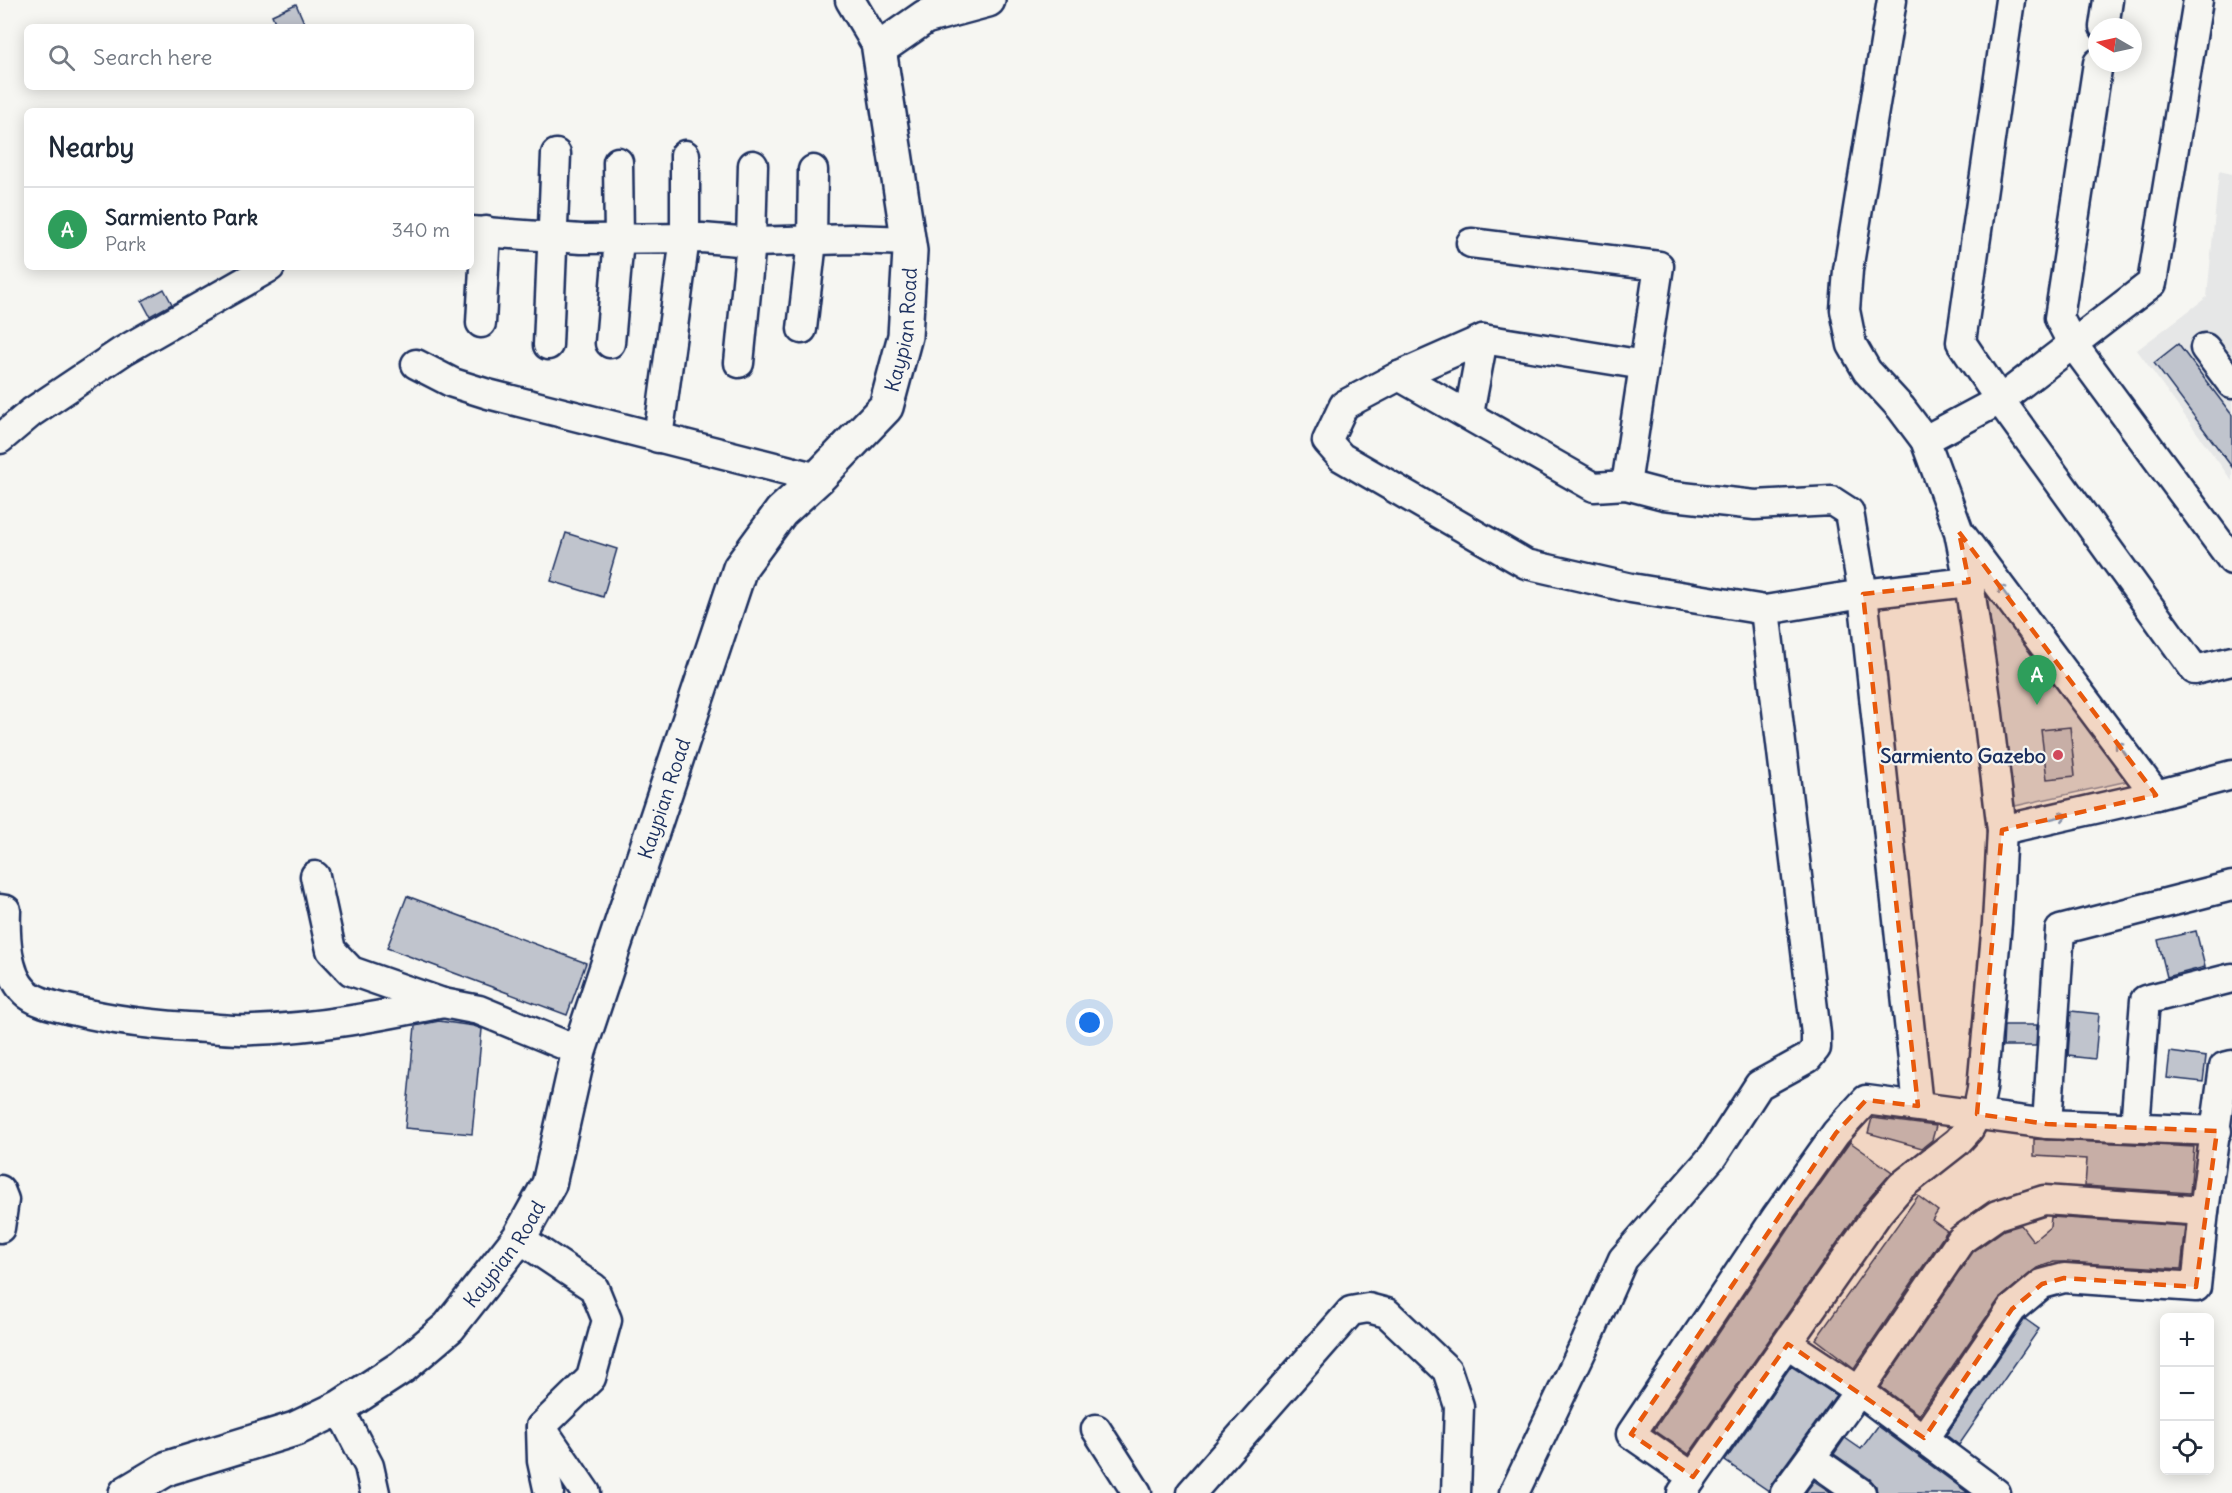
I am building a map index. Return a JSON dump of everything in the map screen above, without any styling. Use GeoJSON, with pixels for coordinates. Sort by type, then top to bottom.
{"type":"FeatureCollection","features":[{"type":"Feature","properties":{"kind":"main road"},"geometry":{"type":"LineString","coordinates":[[879,49],[925,17],[988,0]]}},
{"type":"Feature","properties":{"kind":"main road","name":"Kaypian Road"},"geometry":{"type":"LineString","coordinates":[[126,1493],[168,1468],[295,1429],[339,1408],[402,1367],[449,1327],[519,1238],[549,1184],[579,1051],[740,568],[781,512],[818,478],[886,407],[905,336],[910,251],[879,49]]}},
{"type":"Feature","properties":{"kind":"street"},"geometry":{"type":"LineString","coordinates":[[850,0],[879,49]]}},
{"type":"Feature","properties":{"kind":"street"},"geometry":{"type":"LineString","coordinates":[[1892,0],[1848,270],[1845,310],[1852,345],[1867,371],[1901,408],[1925,440],[1959,532],[1969,582],[2002,830],[1997,923],[1982,1089],[1977,1114],[1969,1129],[1957,1142],[1901,1186],[1878,1214],[1688,1485],[1631,1434],[1777,1216],[1836,1133],[1866,1100],[1918,1106],[1977,1114],[2047,1124],[2217,1131]]}},
{"type":"Feature","properties":{"kind":"street"},"geometry":{"type":"LineString","coordinates":[[2010,0],[1960,342],[2194,670],[2232,661]]}},
{"type":"Feature","properties":{"kind":"street"},"geometry":{"type":"LineString","coordinates":[[2105,18],[2108,0]]}},
{"type":"Feature","properties":{"kind":"street"},"geometry":{"type":"LineString","coordinates":[[1925,440],[2000,400],[2152,283],[2198,0]]}},
{"type":"Feature","properties":{"kind":"street"},"geometry":{"type":"LineString","coordinates":[[2097,72],[2059,318],[2072,343],[2232,560]]}},
{"type":"Feature","properties":{"kind":"street"},"geometry":{"type":"LineString","coordinates":[[548,345],[555,154]]}},
{"type":"Feature","properties":{"kind":"street"},"geometry":{"type":"LineString","coordinates":[[658,438],[685,238],[685,155]]}},
{"type":"Feature","properties":{"kind":"street"},"geometry":{"type":"LineString","coordinates":[[610,343],[619,239],[618,162]]}},
{"type":"Feature","properties":{"kind":"street"},"geometry":{"type":"LineString","coordinates":[[740,363],[742,317],[751,242],[753,165]]}},
{"type":"Feature","properties":{"kind":"street"},"geometry":{"type":"LineString","coordinates":[[802,329],[812,241],[813,170]]}},
{"type":"Feature","properties":{"kind":"street"},"geometry":{"type":"LineString","coordinates":[[481,323],[478,231],[553,238],[685,238],[751,242],[852,238],[909,241]]}},
{"type":"Feature","properties":{"kind":"street"},"geometry":{"type":"LineString","coordinates":[[1471,243],[1659,266],[1626,485]]}},
{"type":"Feature","properties":{"kind":"street"},"geometry":{"type":"LineString","coordinates":[[0,439],[32,412],[123,351],[265,270]]}},
{"type":"Feature","properties":{"kind":"street"},"geometry":{"type":"LineString","coordinates":[[1644,365],[1483,339],[1399,376],[1344,405],[1327,441],[1341,457],[1526,564],[1631,588],[1765,610],[1863,594],[1969,582]]}},
{"type":"Feature","properties":{"kind":"street"},"geometry":{"type":"LineString","coordinates":[[1469,414],[1483,339]]}},
{"type":"Feature","properties":{"kind":"street"},"geometry":{"type":"LineString","coordinates":[[2205,348],[2232,384]]}},
{"type":"Feature","properties":{"kind":"street"},"geometry":{"type":"LineString","coordinates":[[416,364],[453,383],[488,394],[818,478]]}},
{"type":"Feature","properties":{"kind":"street"},"geometry":{"type":"LineString","coordinates":[[1399,376],[1594,487],[1626,485],[1664,495],[1755,505],[1832,501],[1849,512],[1863,594],[1918,1106]]}},
{"type":"Feature","properties":{"kind":"street"},"geometry":{"type":"LineString","coordinates":[[1959,532],[2156,795]]}},
{"type":"Feature","properties":{"kind":"street"},"geometry":{"type":"LineString","coordinates":[[1514,1493],[1623,1259],[1713,1156],[1759,1085],[1808,1058],[1816,1048],[1765,610]]}},
{"type":"Feature","properties":{"kind":"street"},"geometry":{"type":"LineString","coordinates":[[2002,830],[2232,775]]}},
{"type":"Feature","properties":{"kind":"street"},"geometry":{"type":"LineString","coordinates":[[315,876],[331,950],[351,971],[443,1003],[479,1011],[579,1051]]}},
{"type":"Feature","properties":{"kind":"street"},"geometry":{"type":"LineString","coordinates":[[2047,1124],[2060,930],[2232,886]]}},
{"type":"Feature","properties":{"kind":"street"},"geometry":{"type":"LineString","coordinates":[[0,909],[6,910],[4,933],[14,978],[26,993],[47,1003],[109,1019],[175,1026],[251,1030],[327,1024],[385,1016],[443,1003]]}},
{"type":"Feature","properties":{"kind":"street"},"geometry":{"type":"LineString","coordinates":[[2135,1127],[2145,1000],[2232,978]]}},
{"type":"Feature","properties":{"kind":"street"},"geometry":{"type":"LineString","coordinates":[[1924,1438],[2012,1309],[2042,1284],[2064,1278],[2196,1287],[2224,1066],[2232,1065]]}},
{"type":"Feature","properties":{"kind":"street"},"geometry":{"type":"LineString","coordinates":[[0,1190],[4,1200],[0,1228]]}},
{"type":"Feature","properties":{"kind":"street"},"geometry":{"type":"LineString","coordinates":[[1785,1493],[1859,1390],[1961,1240],[1996,1215],[2044,1200],[2204,1211]]}},
{"type":"Feature","properties":{"kind":"street"},"geometry":{"type":"LineString","coordinates":[[519,1238],[594,1288],[607,1320],[591,1378],[541,1427],[542,1461],[549,1493]]}},
{"type":"Feature","properties":{"kind":"street"},"geometry":{"type":"LineString","coordinates":[[1191,1493],[1351,1311],[1368,1308],[1387,1313],[1447,1370],[1459,1406],[1456,1493]]}},
{"type":"Feature","properties":{"kind":"street"},"geometry":{"type":"LineString","coordinates":[[1788,1344],[1859,1390],[1996,1493]]}},
{"type":"Feature","properties":{"kind":"street"},"geometry":{"type":"LineString","coordinates":[[339,1408],[369,1466],[375,1493]]}},
{"type":"Feature","properties":{"kind":"street"},"geometry":{"type":"LineString","coordinates":[[541,1427],[586,1493]]}},
{"type":"Feature","properties":{"kind":"street"},"geometry":{"type":"LineString","coordinates":[[1096,1429],[1137,1493]]}},
{"type":"Feature","properties":{"kind":"street"},"geometry":{"type":"LineString","coordinates":[[1811,1458],[1861,1493]]}},
{"type":"Feature","properties":{"kind":"highlighted area"},"geometry":{"type":"Polygon","coordinates":[[[1959,532],[2156,795],[2002,830],[1977,1114],[2047,1124],[2217,1131],[2196,1287],[2064,1278],[2042,1284],[2012,1309],[1924,1438],[1788,1344],[1693,1477],[1631,1434],[1836,1133],[1866,1100],[1918,1106],[1863,594],[1969,582],[1959,532]]]}},
{"type":"Feature","properties":{"kind":"shaded area"},"geometry":{"type":"Polygon","coordinates":[[[2219,171],[2232,174],[2232,481],[2137,350],[2207,297],[2219,171]]]}},
{"type":"Feature","properties":{"kind":"shaded area"},"geometry":{"type":"Polygon","coordinates":[[[1986,589],[2128,781],[2015,806],[1986,589]]]}},
{"type":"Feature","properties":{"kind":"building"},"geometry":{"type":"Polygon","coordinates":[[[296,4],[305,24],[276,24],[272,15],[296,4]]]}},
{"type":"Feature","properties":{"kind":"building"},"geometry":{"type":"Polygon","coordinates":[[[164,289],[172,304],[150,316],[142,301],[164,289]]]}},
{"type":"Feature","properties":{"kind":"building"},"geometry":{"type":"Polygon","coordinates":[[[2178,344],[2232,415],[2232,467],[2154,363],[2178,344]]]}},
{"type":"Feature","properties":{"kind":"building"},"geometry":{"type":"Polygon","coordinates":[[[566,533],[617,549],[603,597],[551,581],[566,533]]]}},
{"type":"Feature","properties":{"kind":"building","name":"Sarmiento Gazebo"},"geometry":{"type":"Polygon","coordinates":[[[2070,727],[2075,776],[2047,779],[2041,730],[2070,727]]]}},
{"type":"Feature","properties":{"kind":"building"},"geometry":{"type":"Polygon","coordinates":[[[407,896],[586,963],[567,1015],[387,948],[407,896]]]}},
{"type":"Feature","properties":{"kind":"building"},"geometry":{"type":"Polygon","coordinates":[[[2196,931],[2205,967],[2167,977],[2158,940],[2196,931]]]}},
{"type":"Feature","properties":{"kind":"building"},"geometry":{"type":"Polygon","coordinates":[[[2071,1011],[2099,1014],[2095,1059],[2068,1056],[2071,1011]]]}},
{"type":"Feature","properties":{"kind":"building"},"geometry":{"type":"Polygon","coordinates":[[[439,1021],[482,1029],[472,1134],[405,1128],[415,1026],[439,1021]]]}},
{"type":"Feature","properties":{"kind":"building"},"geometry":{"type":"Polygon","coordinates":[[[2004,1025],[2037,1025],[2036,1046],[2003,1046],[2004,1025]]]}},
{"type":"Feature","properties":{"kind":"building"},"geometry":{"type":"Polygon","coordinates":[[[2170,1052],[2206,1057],[2203,1082],[2167,1078],[2170,1052]]]}},
{"type":"Feature","properties":{"kind":"building"},"geometry":{"type":"Polygon","coordinates":[[[1872,1118],[1936,1126],[1932,1140],[1922,1148],[1868,1133],[1872,1118]]]}},
{"type":"Feature","properties":{"kind":"building"},"geometry":{"type":"Polygon","coordinates":[[[2034,1139],[2194,1147],[2190,1193],[2085,1186],[2087,1159],[2034,1156],[2034,1139]]]}},
{"type":"Feature","properties":{"kind":"building"},"geometry":{"type":"Polygon","coordinates":[[[1850,1142],[1892,1172],[1865,1203],[1689,1454],[1654,1430],[1791,1225],[1850,1142]]]}},
{"type":"Feature","properties":{"kind":"building"},"geometry":{"type":"Polygon","coordinates":[[[1918,1196],[1938,1211],[1932,1220],[1947,1231],[1854,1368],[1816,1339],[1918,1196]]]}},
{"type":"Feature","properties":{"kind":"building"},"geometry":{"type":"Polygon","coordinates":[[[2051,1217],[2186,1226],[2181,1269],[2065,1262],[2054,1262],[2037,1268],[1999,1299],[1919,1415],[1881,1387],[1973,1252],[2004,1230],[2021,1225],[2033,1241],[2050,1227],[2051,1217]]]}},
{"type":"Feature","properties":{"kind":"building"},"geometry":{"type":"Polygon","coordinates":[[[2025,1319],[2039,1329],[1959,1445],[1946,1435],[2025,1319]]]}},
{"type":"Feature","properties":{"kind":"building"},"geometry":{"type":"Polygon","coordinates":[[[1791,1366],[1836,1395],[1772,1483],[1769,1491],[1725,1461],[1791,1366]]]}},
{"type":"Feature","properties":{"kind":"building"},"geometry":{"type":"Polygon","coordinates":[[[1878,1426],[1968,1493],[1877,1493],[1876,1486],[1870,1479],[1834,1454],[1845,1438],[1861,1449],[1878,1426]]]}},
{"type":"Feature","properties":{"kind":"building"},"geometry":{"type":"Polygon","coordinates":[[[1814,1481],[1832,1493],[1805,1493],[1814,1481]]]}},
{"type":"Feature","properties":{"kind":"place","name":"Sarmiento Park"},"geometry":{"type":"Point","coordinates":[2037,705]}},
{"type":"Feature","properties":{"kind":"place","name":"Sarmiento Gazebo"},"geometry":{"type":"Point","coordinates":[2058,755]}}]}
